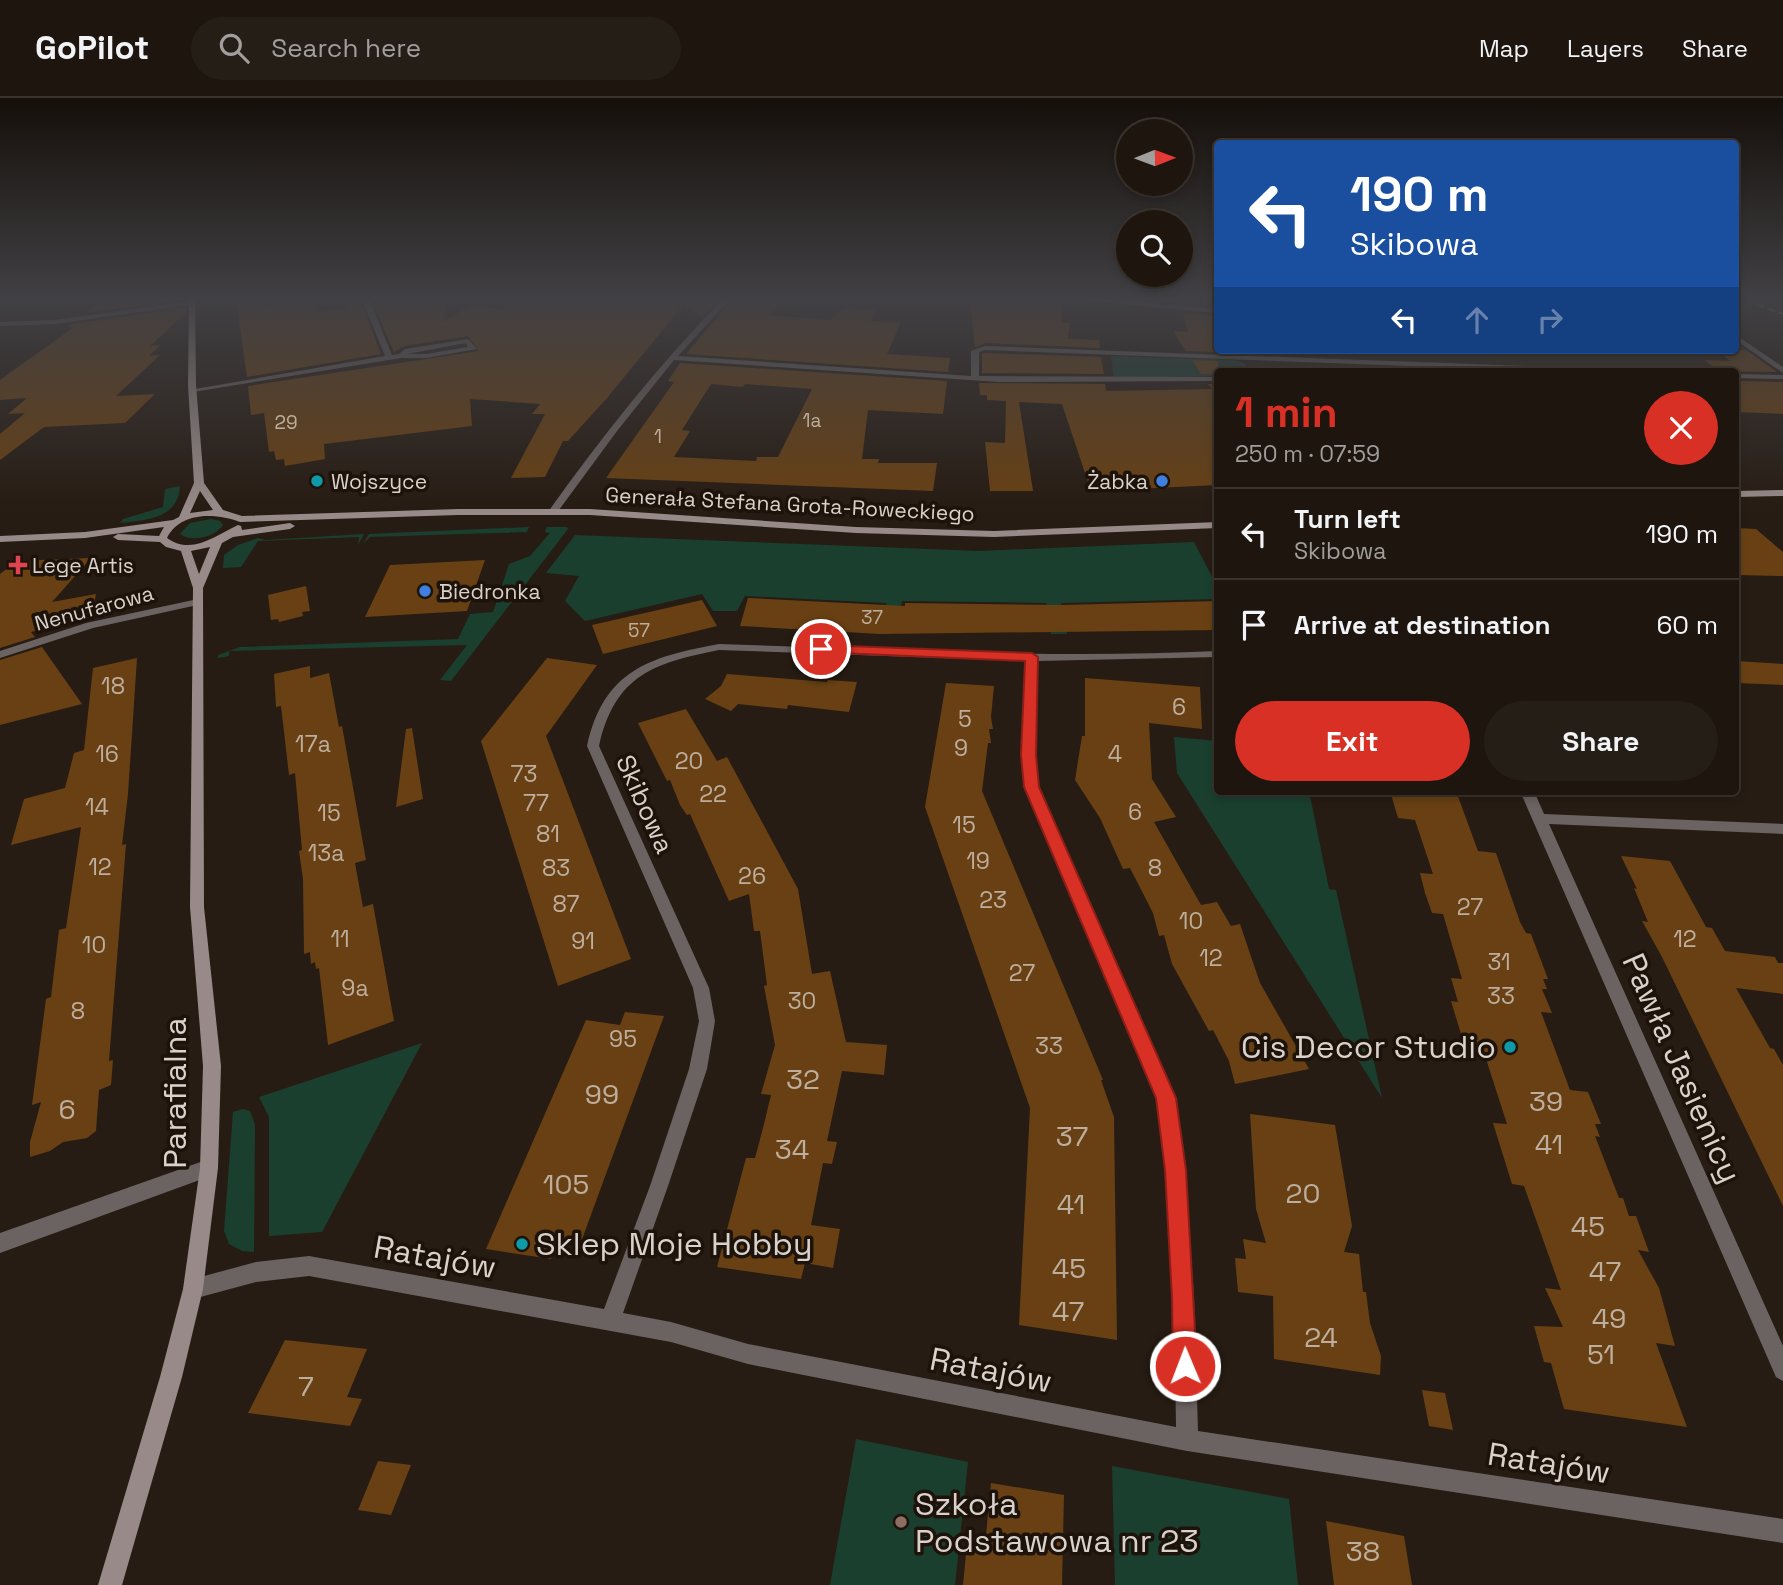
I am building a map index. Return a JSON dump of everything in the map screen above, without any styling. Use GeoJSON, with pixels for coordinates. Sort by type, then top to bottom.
{"type":"FeatureCollection","features":[{"type":"Feature","properties":{"kind":"street"},"geometry":{"type":"LineString","coordinates":[[162,539],[166,530],[179,521],[199,483],[193,369]]}},
{"type":"Feature","properties":{"kind":"street"},"geometry":{"type":"LineString","coordinates":[[193,390],[319,369]]}},
{"type":"Feature","properties":{"kind":"street"},"geometry":{"type":"LineString","coordinates":[[553,512],[612,430],[661,369]]}},
{"type":"Feature","properties":{"kind":"street"},"geometry":{"type":"LineString","coordinates":[[835,369],[975,379],[1214,379]]}},
{"type":"Feature","properties":{"kind":"street"},"geometry":{"type":"LineString","coordinates":[[975,369],[975,379]]}},
{"type":"Feature","properties":{"kind":"street"},"geometry":{"type":"LineString","coordinates":[[1739,376],[1783,377]]}},
{"type":"Feature","properties":{"kind":"street"},"geometry":{"type":"LineString","coordinates":[[199,483],[220,512]]}},
{"type":"Feature","properties":{"kind":"street"},"geometry":{"type":"LineString","coordinates":[[1739,494],[1783,493]]}},
{"type":"Feature","properties":{"kind":"street"},"geometry":{"type":"LineString","coordinates":[[85,535],[220,512],[240,519],[240,526],[232,534]]}},
{"type":"Feature","properties":{"kind":"street","name":"Generała Stefana Grota-Roweckiego"},"geometry":{"type":"LineString","coordinates":[[240,519],[553,512],[932,533],[1055,533],[1214,525]]}},
{"type":"Feature","properties":{"kind":"street","name":"Generała Stefana Grota-Roweckiego"},"geometry":{"type":"LineString","coordinates":[[185,548],[218,541],[232,534],[359,516]]}},
{"type":"Feature","properties":{"kind":"street"},"geometry":{"type":"LineString","coordinates":[[0,539],[85,535],[162,539],[172,546],[185,548]]}},
{"type":"Feature","properties":{"kind":"street","name":"Parafialna"},"geometry":{"type":"LineString","coordinates":[[198,595],[218,541]]}},
{"type":"Feature","properties":{"kind":"street","name":"Parafialna"},"geometry":{"type":"LineString","coordinates":[[110,1585],[164,1402],[193,1289],[209,1168],[212,1066],[197,907],[198,595],[185,548]]}},
{"type":"Feature","properties":{"kind":"street","name":"Nenufarowa"},"geometry":{"type":"LineString","coordinates":[[0,655],[90,625],[198,595]]}},
{"type":"Feature","properties":{"kind":"street","name":"Skibowa"},"geometry":{"type":"LineString","coordinates":[[610,1320],[660,1186],[698,1069],[707,1021],[701,988],[593,746],[596,723],[618,687],[659,661],[683,653],[719,647],[1032,657],[1173,657],[1214,654]]}},
{"type":"Feature","properties":{"kind":"street"},"geometry":{"type":"LineString","coordinates":[[1032,657],[1029,755],[1031,787],[1166,1098],[1176,1170],[1183,1285],[1187,1440]]}},
{"type":"Feature","properties":{"kind":"street","name":"Pawła Jasienicy"},"geometry":{"type":"LineString","coordinates":[[1529,795],[1783,1370]]}},
{"type":"Feature","properties":{"kind":"street"},"geometry":{"type":"LineString","coordinates":[[1539,819],[1783,829]]}},
{"type":"Feature","properties":{"kind":"street"},"geometry":{"type":"LineString","coordinates":[[0,1243],[209,1168]]}},
{"type":"Feature","properties":{"kind":"street","name":"Ratajów"},"geometry":{"type":"LineString","coordinates":[[193,1289],[256,1272],[309,1266],[671,1332],[748,1354],[1187,1440],[1783,1531]]}},
{"type":"Feature","properties":{"kind":"green space"},"geometry":{"type":"Polygon","coordinates":[[[1113,369],[1214,369],[1214,376],[1114,378],[1113,369]]]}},
{"type":"Feature","properties":{"kind":"green space"},"geometry":{"type":"Polygon","coordinates":[[[180,486],[178,496],[168,511],[152,518],[120,523],[123,519],[163,507],[165,489],[180,486]]]}},
{"type":"Feature","properties":{"kind":"green space"},"geometry":{"type":"Polygon","coordinates":[[[211,519],[220,521],[223,525],[215,533],[197,538],[180,534],[190,523],[211,519]]]}},
{"type":"Feature","properties":{"kind":"green space"},"geometry":{"type":"Polygon","coordinates":[[[529,527],[527,532],[370,537],[363,544],[369,534],[529,527]]]}},
{"type":"Feature","properties":{"kind":"green space"},"geometry":{"type":"Polygon","coordinates":[[[547,527],[568,529],[451,681],[440,680],[467,645],[229,651],[240,647],[458,639],[470,614],[493,612],[509,564],[530,556],[550,533],[545,532],[547,527]]]}},
{"type":"Feature","properties":{"kind":"green space"},"geometry":{"type":"Polygon","coordinates":[[[364,534],[358,545],[359,537],[258,541],[241,567],[223,568],[224,555],[238,545],[258,538],[265,540],[364,534]]]}},
{"type":"Feature","properties":{"kind":"green space"},"geometry":{"type":"Polygon","coordinates":[[[575,535],[979,551],[1194,542],[1214,580],[1214,599],[1061,603],[1067,634],[1051,634],[1046,603],[902,601],[896,633],[883,634],[886,603],[745,596],[737,611],[713,611],[702,594],[585,621],[565,601],[579,576],[546,573],[575,535]]]}},
{"type":"Feature","properties":{"kind":"green space"},"geometry":{"type":"Polygon","coordinates":[[[229,651],[229,656],[218,658],[218,655],[229,651]]]}},
{"type":"Feature","properties":{"kind":"green space"},"geometry":{"type":"Polygon","coordinates":[[[1174,737],[1214,741],[1214,795],[1310,795],[1329,889],[1336,890],[1382,1098],[1177,773],[1174,737]]]}},
{"type":"Feature","properties":{"kind":"green space"},"geometry":{"type":"Polygon","coordinates":[[[422,1043],[322,1232],[269,1236],[269,1117],[259,1097],[422,1043]]]}},
{"type":"Feature","properties":{"kind":"green space"},"geometry":{"type":"Polygon","coordinates":[[[243,1109],[250,1111],[255,1124],[254,1252],[242,1251],[229,1244],[224,1231],[233,1112],[243,1109]]]}},
{"type":"Feature","properties":{"kind":"green space","name":"Szkoła Podstawowa nr 23"},"geometry":{"type":"Polygon","coordinates":[[[856,1439],[968,1462],[955,1585],[830,1585],[856,1439]]]}},
{"type":"Feature","properties":{"kind":"green space"},"geometry":{"type":"Polygon","coordinates":[[[1112,1466],[1289,1499],[1298,1585],[1115,1585],[1112,1466]]]}},
{"type":"Feature","properties":{"kind":"building"},"geometry":{"type":"Polygon","coordinates":[[[15,369],[145,369],[116,396],[155,394],[125,423],[44,427],[0,460],[0,434],[25,413],[8,414],[27,398],[0,400],[0,380],[15,369]]]}},
{"type":"Feature","properties":{"kind":"building"},"geometry":{"type":"Polygon","coordinates":[[[246,369],[291,369],[247,377],[246,369]]]}},
{"type":"Feature","properties":{"kind":"building"},"geometry":{"type":"Polygon","coordinates":[[[358,369],[630,369],[568,441],[563,441],[545,477],[511,478],[545,414],[532,414],[540,404],[470,399],[472,426],[324,444],[325,459],[285,466],[284,459],[276,460],[274,451],[269,452],[264,413],[251,415],[248,386],[358,369]]]}},
{"type":"Feature","properties":{"kind":"building"},"geometry":{"type":"Polygon","coordinates":[[[676,369],[775,369],[947,381],[943,414],[868,410],[862,459],[879,459],[878,463],[937,463],[933,491],[606,478],[674,382],[668,381],[676,369]],[[711,384],[682,430],[690,431],[674,457],[756,461],[757,457],[778,457],[812,389],[745,384],[743,387],[711,384]]]}},
{"type":"Feature","properties":{"kind":"building"},"geometry":{"type":"Polygon","coordinates":[[[910,369],[948,369],[948,372],[910,369]]]}},
{"type":"Feature","properties":{"kind":"building"},"geometry":{"type":"Polygon","coordinates":[[[982,369],[1103,369],[1104,374],[982,373],[982,369]]]}},
{"type":"Feature","properties":{"kind":"building"},"geometry":{"type":"Polygon","coordinates":[[[1198,369],[1214,369],[1214,374],[1201,374],[1198,369]]]}},
{"type":"Feature","properties":{"kind":"building"},"geometry":{"type":"Polygon","coordinates":[[[1739,369],[1773,369],[1777,372],[1739,371],[1739,369]]]}},
{"type":"Feature","properties":{"kind":"building"},"geometry":{"type":"Polygon","coordinates":[[[1739,381],[1783,382],[1783,414],[1739,412],[1739,381]]]}},
{"type":"Feature","properties":{"kind":"building"},"geometry":{"type":"Polygon","coordinates":[[[979,383],[1105,384],[1106,391],[1212,389],[1208,384],[1214,384],[1214,485],[1091,491],[1062,404],[1019,402],[1033,491],[990,491],[985,442],[1005,443],[1006,401],[987,400],[987,395],[980,395],[979,383]]]}},
{"type":"Feature","properties":{"kind":"building"},"geometry":{"type":"Polygon","coordinates":[[[1739,528],[1756,529],[1783,552],[1783,576],[1739,575],[1739,528]]]}},
{"type":"Feature","properties":{"kind":"building"},"geometry":{"type":"Polygon","coordinates":[[[91,558],[52,602],[96,594],[91,618],[31,632],[35,637],[0,648],[0,574],[17,561],[91,558]]]}},
{"type":"Feature","properties":{"kind":"building","name":"Biedronka"},"geometry":{"type":"Polygon","coordinates":[[[485,560],[467,611],[365,617],[390,565],[485,560]]]}},
{"type":"Feature","properties":{"kind":"building"},"geometry":{"type":"Polygon","coordinates":[[[306,586],[310,611],[302,612],[303,616],[279,622],[278,619],[271,620],[268,595],[306,586]]]}},
{"type":"Feature","properties":{"kind":"building"},"geometry":{"type":"Polygon","coordinates":[[[748,598],[905,606],[905,603],[1061,605],[1214,601],[1214,630],[880,634],[740,626],[748,598]]]}},
{"type":"Feature","properties":{"kind":"building"},"geometry":{"type":"Polygon","coordinates":[[[702,600],[717,626],[603,654],[592,625],[702,600]]]}},
{"type":"Feature","properties":{"kind":"building"},"geometry":{"type":"Polygon","coordinates":[[[42,647],[82,704],[0,725],[0,660],[42,647]]]}},
{"type":"Feature","properties":{"kind":"building"},"geometry":{"type":"Polygon","coordinates":[[[137,658],[122,845],[126,844],[109,1061],[113,1060],[111,1085],[99,1090],[96,1131],[87,1138],[63,1142],[50,1151],[30,1157],[30,1142],[41,1102],[32,1105],[46,999],[51,997],[59,930],[66,928],[81,827],[11,845],[24,799],[65,788],[74,753],[84,750],[93,668],[137,658]]]}},
{"type":"Feature","properties":{"kind":"building"},"geometry":{"type":"Polygon","coordinates":[[[547,658],[597,665],[546,736],[631,959],[558,986],[481,741],[547,658]]]}},
{"type":"Feature","properties":{"kind":"building"},"geometry":{"type":"Polygon","coordinates":[[[1739,661],[1783,664],[1783,685],[1739,683],[1739,661]]]}},
{"type":"Feature","properties":{"kind":"building"},"geometry":{"type":"Polygon","coordinates":[[[310,666],[310,678],[329,673],[339,727],[342,726],[366,860],[355,863],[363,907],[373,904],[394,1021],[328,1045],[319,968],[316,969],[315,962],[311,964],[310,952],[304,954],[303,879],[299,851],[302,850],[295,773],[289,775],[281,706],[276,707],[274,674],[310,666]]]}},
{"type":"Feature","properties":{"kind":"building"},"geometry":{"type":"Polygon","coordinates":[[[727,674],[857,682],[849,712],[788,705],[787,709],[738,704],[731,711],[705,699],[721,686],[727,674]]]}},
{"type":"Feature","properties":{"kind":"building"},"geometry":{"type":"Polygon","coordinates":[[[1085,678],[1200,687],[1202,729],[1149,723],[1152,779],[1176,817],[1154,822],[1201,905],[1217,902],[1231,926],[1240,924],[1260,983],[1309,1069],[1235,1084],[1229,1061],[1172,964],[1164,935],[1159,936],[1153,913],[1130,868],[1123,869],[1100,818],[1075,780],[1082,736],[1085,736],[1085,678]]]}},
{"type":"Feature","properties":{"kind":"building"},"geometry":{"type":"Polygon","coordinates":[[[946,683],[994,686],[991,717],[993,729],[989,729],[991,743],[988,743],[982,791],[1103,1080],[1114,1117],[1117,1340],[1019,1325],[1030,1108],[925,807],[946,683]]]}},
{"type":"Feature","properties":{"kind":"building"},"geometry":{"type":"Polygon","coordinates":[[[686,709],[717,761],[727,757],[798,889],[812,974],[830,971],[846,1042],[887,1045],[884,1075],[842,1071],[827,1141],[837,1142],[832,1164],[823,1163],[811,1225],[840,1229],[833,1268],[805,1263],[801,1279],[717,1267],[746,1158],[755,1158],[763,1128],[771,1095],[761,1094],[775,1045],[764,986],[767,985],[760,931],[754,931],[749,894],[729,901],[690,814],[687,815],[680,805],[670,780],[667,781],[638,723],[686,709]]]}},
{"type":"Feature","properties":{"kind":"building"},"geometry":{"type":"Polygon","coordinates":[[[412,728],[423,799],[396,807],[406,729],[412,728]]]}},
{"type":"Feature","properties":{"kind":"building"},"geometry":{"type":"Polygon","coordinates":[[[1391,795],[1457,795],[1478,851],[1496,853],[1520,922],[1526,933],[1531,934],[1548,979],[1543,979],[1547,989],[1542,989],[1552,1013],[1541,1012],[1570,1090],[1588,1092],[1601,1124],[1595,1124],[1600,1137],[1595,1136],[1619,1198],[1623,1198],[1629,1216],[1636,1216],[1649,1252],[1638,1250],[1659,1288],[1675,1346],[1656,1343],[1687,1427],[1564,1409],[1551,1363],[1544,1362],[1534,1326],[1563,1327],[1545,1288],[1561,1290],[1524,1186],[1512,1184],[1493,1123],[1507,1124],[1486,1059],[1468,1057],[1451,1001],[1458,1002],[1451,978],[1462,979],[1443,914],[1432,913],[1425,893],[1420,873],[1433,874],[1415,820],[1398,818],[1391,795]]]}},
{"type":"Feature","properties":{"kind":"building"},"geometry":{"type":"Polygon","coordinates":[[[1621,856],[1670,861],[1706,927],[1712,928],[1725,951],[1775,957],[1778,963],[1783,963],[1783,994],[1736,988],[1770,1048],[1774,1049],[1783,1065],[1783,1206],[1642,921],[1648,922],[1634,888],[1637,889],[1621,856]]]}},
{"type":"Feature","properties":{"kind":"building"},"geometry":{"type":"Polygon","coordinates":[[[625,1012],[664,1016],[581,1242],[559,1239],[551,1259],[486,1249],[586,1020],[620,1025],[625,1012]]]}},
{"type":"Feature","properties":{"kind":"building"},"geometry":{"type":"Polygon","coordinates":[[[1250,1114],[1335,1125],[1352,1226],[1344,1252],[1359,1254],[1363,1292],[1366,1292],[1370,1323],[1381,1356],[1380,1375],[1274,1359],[1273,1296],[1238,1292],[1235,1258],[1246,1259],[1243,1239],[1266,1243],[1256,1209],[1250,1114]]]}},
{"type":"Feature","properties":{"kind":"building"},"geometry":{"type":"Polygon","coordinates":[[[285,1340],[367,1349],[347,1397],[362,1399],[350,1426],[248,1413],[285,1340]]]}},
{"type":"Feature","properties":{"kind":"building"},"geometry":{"type":"Polygon","coordinates":[[[1422,1390],[1445,1393],[1453,1430],[1429,1426],[1422,1390]]]}},
{"type":"Feature","properties":{"kind":"building"},"geometry":{"type":"Polygon","coordinates":[[[378,1461],[411,1465],[391,1515],[358,1510],[378,1461]]]}},
{"type":"Feature","properties":{"kind":"building"},"geometry":{"type":"Polygon","coordinates":[[[991,1483],[1064,1495],[1062,1585],[963,1585],[967,1543],[985,1546],[991,1483]]]}},
{"type":"Feature","properties":{"kind":"building"},"geometry":{"type":"Polygon","coordinates":[[[1326,1521],[1404,1536],[1412,1585],[1334,1585],[1326,1521]]]}},
{"type":"Feature","properties":{"kind":"place","name":"Wojszyce"},"geometry":{"type":"Point","coordinates":[317,481]}},
{"type":"Feature","properties":{"kind":"place","name":"Żabka"},"geometry":{"type":"Point","coordinates":[1162,481]}},
{"type":"Feature","properties":{"kind":"place","name":"Lege Artis"},"geometry":{"type":"Point","coordinates":[18,565]}},
{"type":"Feature","properties":{"kind":"place","name":"Biedronka"},"geometry":{"type":"Point","coordinates":[425,591]}},
{"type":"Feature","properties":{"kind":"place","name":"Cis Decor Studio"},"geometry":{"type":"Point","coordinates":[1510,1047]}},
{"type":"Feature","properties":{"kind":"place","name":"Sklep Moje Hobby"},"geometry":{"type":"Point","coordinates":[522,1244]}},
{"type":"Feature","properties":{"kind":"place","name":"Szkoła Podstawowa nr 23"},"geometry":{"type":"Point","coordinates":[901,1522]}},
{"type":"Feature","properties":{"kind":"route"},"geometry":{"type":"LineString","coordinates":[[821,649],[1032,657],[1029,755],[1031,787],[1166,1098],[1176,1170],[1184,1298],[1185,1366]]}}]}
